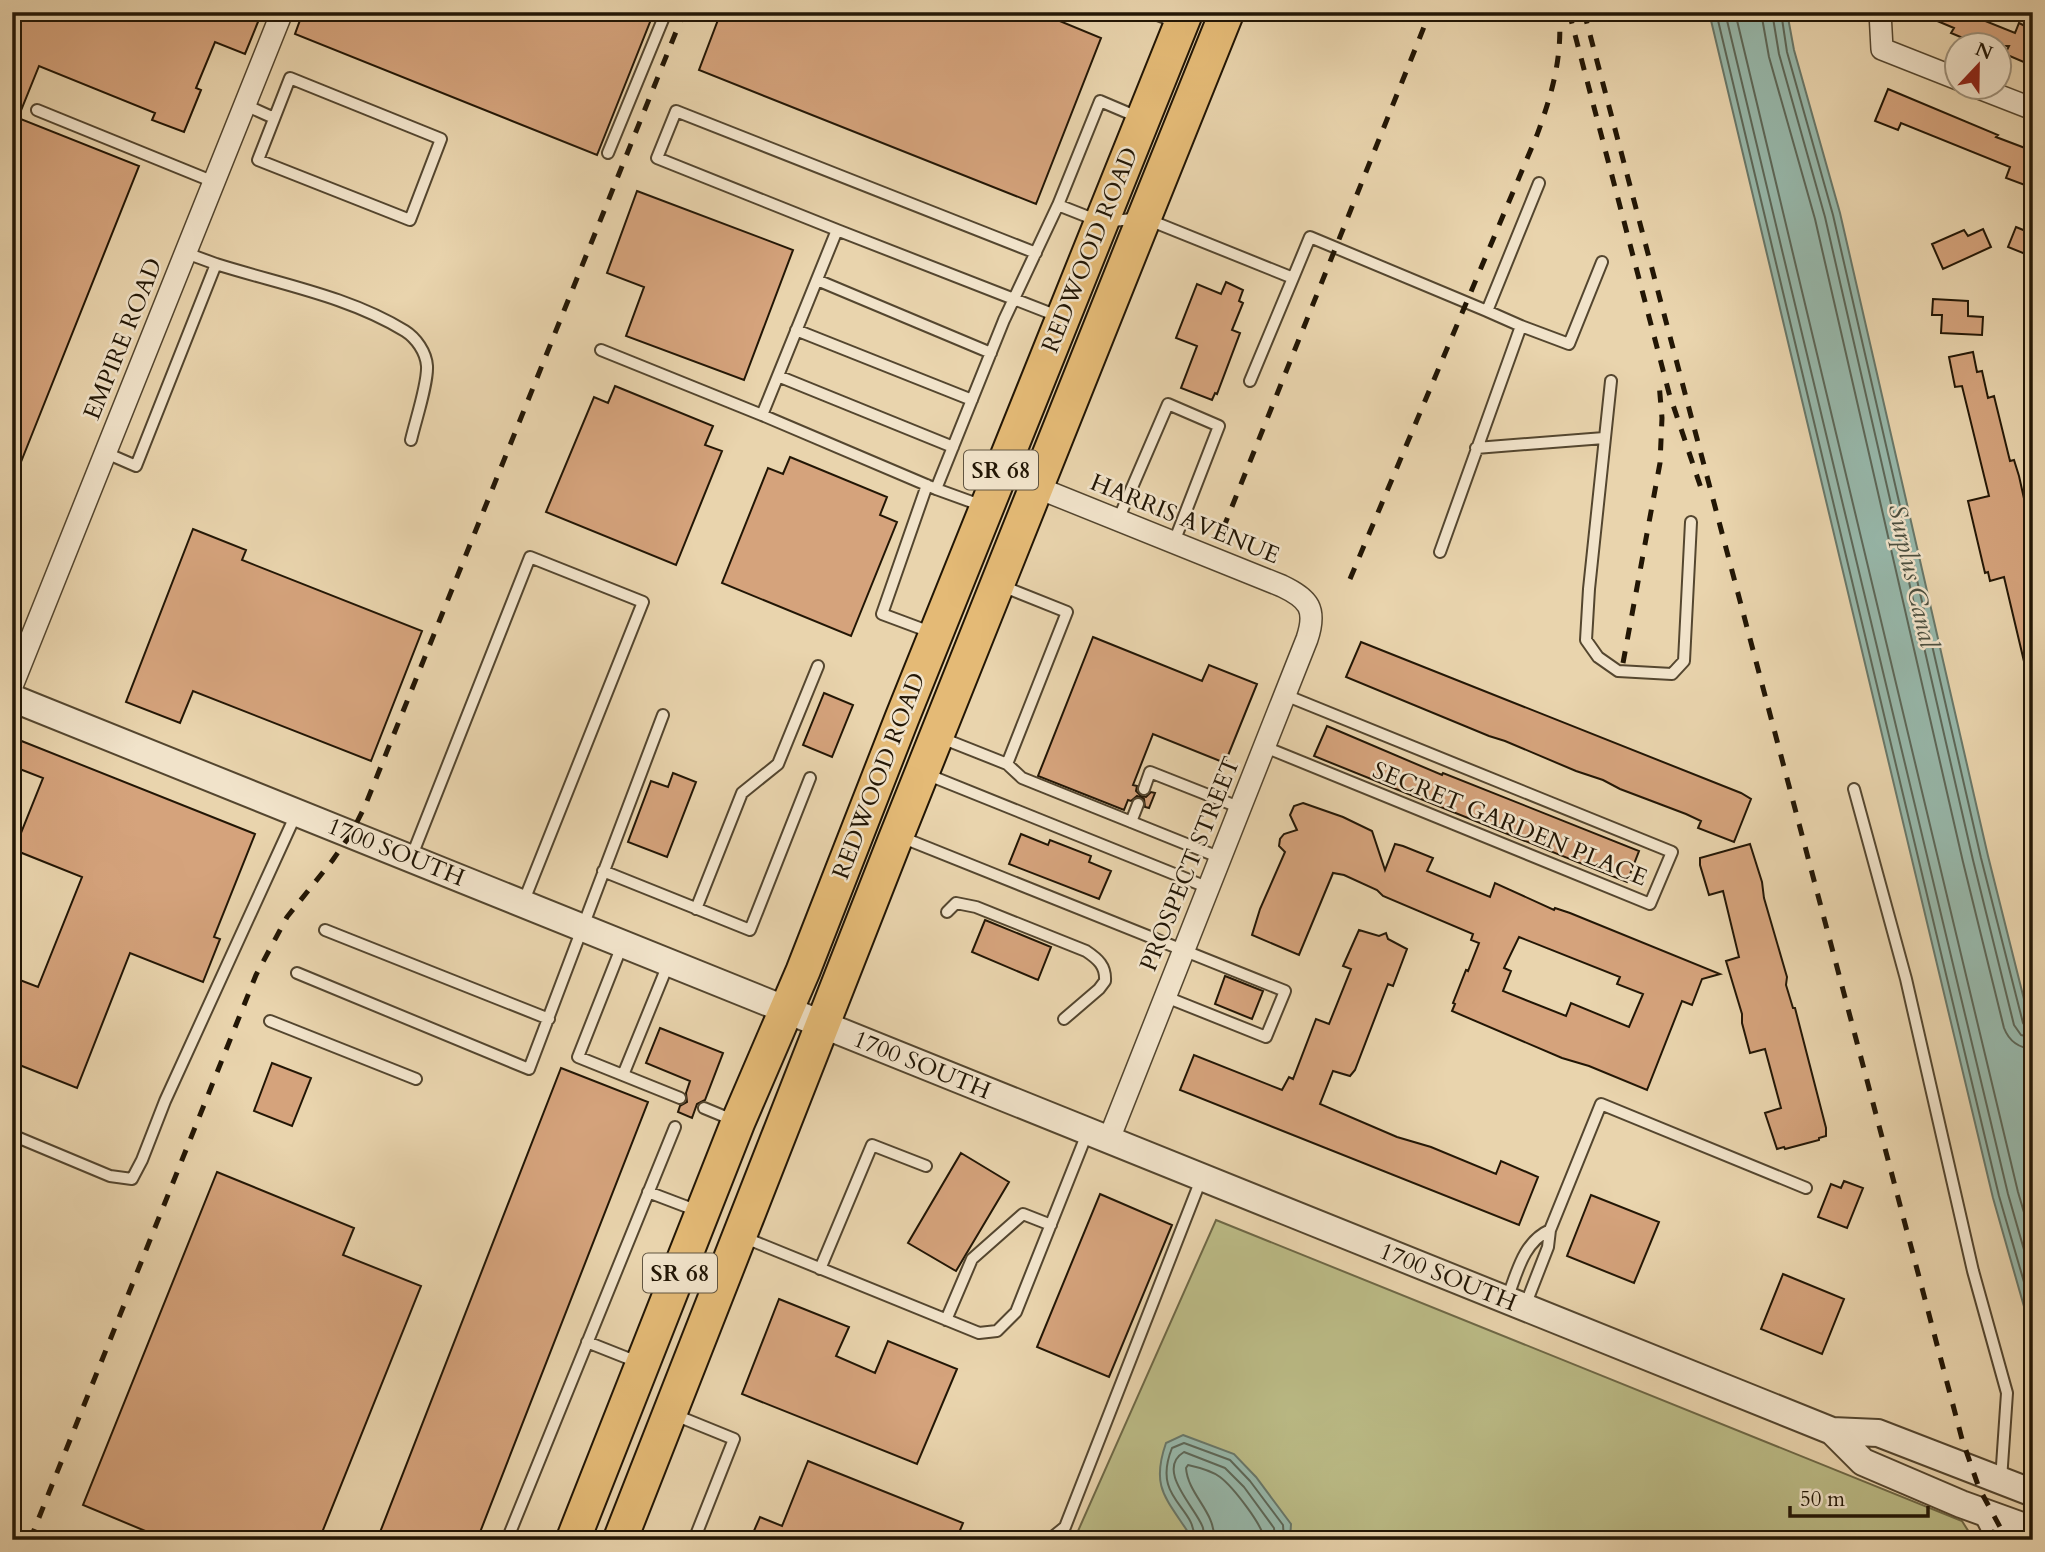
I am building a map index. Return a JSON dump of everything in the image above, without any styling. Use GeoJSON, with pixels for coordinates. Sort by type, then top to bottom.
{"type":"FeatureCollection","features":[{"type":"Feature","properties":{"kind":"main road","name":"REDWOOD ROAD"},"geometry":{"type":"LineString","coordinates":[[620,1540],[936,736],[1227,12]]}},
{"type":"Feature","properties":{"kind":"main road","name":"REDWOOD ROAD"},"geometry":{"type":"LineString","coordinates":[[573,1540],[738,1122],[786,1009],[1184,18]]}},
{"type":"Feature","properties":{"kind":"street","name":"EMPIRE ROAD"},"geometry":{"type":"LineString","coordinates":[[12,686],[282,12]]}},
{"type":"Feature","properties":{"kind":"street"},"geometry":{"type":"LineString","coordinates":[[1880,12],[1882,49],[1944,73]]}},
{"type":"Feature","properties":{"kind":"street"},"geometry":{"type":"LineString","coordinates":[[2014,102],[2033,109]]}},
{"type":"Feature","properties":{"kind":"street","name":"HARRIS AVENUE"},"geometry":{"type":"LineString","coordinates":[[1036,487],[1292,591],[1310,607]]}},
{"type":"Feature","properties":{"kind":"street","name":"PROSPECT STREET"},"geometry":{"type":"LineString","coordinates":[[1099,1135],[1166,998],[1311,629],[1310,607]]}},
{"type":"Feature","properties":{"kind":"street","name":"1700 SOUTH"},"geometry":{"type":"LineString","coordinates":[[12,698],[1832,1431],[1878,1433],[2033,1493]]}},
{"type":"Feature","properties":{"kind":"street","name":"1700 SOUTH"},"geometry":{"type":"LineString","coordinates":[[1832,1431],[1863,1462],[1977,1510],[2033,1530]]}},
{"type":"Feature","properties":{"kind":"lane"},"geometry":{"type":"LineString","coordinates":[[608,153],[666,12]]}},
{"type":"Feature","properties":{"kind":"lane"},"geometry":{"type":"LineString","coordinates":[[1149,12],[1184,18]]}},
{"type":"Feature","properties":{"kind":"lane"},"geometry":{"type":"LineString","coordinates":[[290,78],[442,139],[410,220],[258,160],[274,118],[290,78]]}},
{"type":"Feature","properties":{"kind":"lane"},"geometry":{"type":"LineString","coordinates":[[935,634],[882,614],[932,487],[953,447],[1100,101],[1143,119]]}},
{"type":"Feature","properties":{"kind":"lane"},"geometry":{"type":"LineString","coordinates":[[245,105],[274,118]]}},
{"type":"Feature","properties":{"kind":"lane"},"geometry":{"type":"LineString","coordinates":[[37,110],[214,182]]}},
{"type":"Feature","properties":{"kind":"lane"},"geometry":{"type":"LineString","coordinates":[[1036,253],[676,111],[657,158],[1063,318]]}},
{"type":"Feature","properties":{"kind":"lane"},"geometry":{"type":"LineString","coordinates":[[1487,311],[1539,183]]}},
{"type":"Feature","properties":{"kind":"lane"},"geometry":{"type":"LineString","coordinates":[[1058,205],[1101,222],[1144,218],[1293,278]]}},
{"type":"Feature","properties":{"kind":"lane"},"geometry":{"type":"LineString","coordinates":[[762,415],[837,230]]}},
{"type":"Feature","properties":{"kind":"lane"},"geometry":{"type":"LineString","coordinates":[[1250,382],[1310,237],[1569,344],[1602,262]]}},
{"type":"Feature","properties":{"kind":"lane"},"geometry":{"type":"LineString","coordinates":[[186,253],[307,290],[360,309],[407,332],[421,346],[427,366],[411,440]]}},
{"type":"Feature","properties":{"kind":"lane"},"geometry":{"type":"LineString","coordinates":[[106,453],[136,466],[216,264]]}},
{"type":"Feature","properties":{"kind":"lane"},"geometry":{"type":"LineString","coordinates":[[817,280],[991,353]]}},
{"type":"Feature","properties":{"kind":"lane"},"geometry":{"type":"LineString","coordinates":[[1440,552],[1521,326]]}},
{"type":"Feature","properties":{"kind":"lane"},"geometry":{"type":"LineString","coordinates":[[796,330],[972,400]]}},
{"type":"Feature","properties":{"kind":"lane"},"geometry":{"type":"LineString","coordinates":[[601,350],[986,507]]}},
{"type":"Feature","properties":{"kind":"lane"},"geometry":{"type":"LineString","coordinates":[[778,376],[953,447]]}},
{"type":"Feature","properties":{"kind":"lane"},"geometry":{"type":"LineString","coordinates":[[1611,381],[1586,640],[1598,657],[1618,671],[1672,674],[1684,661],[1691,522]]}},
{"type":"Feature","properties":{"kind":"lane"},"geometry":{"type":"LineString","coordinates":[[1118,520],[1168,404],[1219,426],[1174,542]]}},
{"type":"Feature","properties":{"kind":"lane"},"geometry":{"type":"LineString","coordinates":[[1476,448],[1604,438]]}},
{"type":"Feature","properties":{"kind":"lane"},"geometry":{"type":"LineString","coordinates":[[411,858],[530,557],[618,592],[642,602],[523,903]]}},
{"type":"Feature","properties":{"kind":"lane"},"geometry":{"type":"LineString","coordinates":[[997,584],[1067,612],[1007,764]]}},
{"type":"Feature","properties":{"kind":"lane"},"geometry":{"type":"LineString","coordinates":[[696,909],[742,793],[778,764],[818,666]]}},
{"type":"Feature","properties":{"kind":"lane","name":"SECRET GARDEN PLACE"},"geometry":{"type":"LineString","coordinates":[[1265,747],[1650,904],[1672,852],[1285,695]]}},
{"type":"Feature","properties":{"kind":"lane"},"geometry":{"type":"LineString","coordinates":[[296,973],[529,1069],[663,715]]}},
{"type":"Feature","properties":{"kind":"lane"},"geometry":{"type":"LineString","coordinates":[[936,736],[1007,764],[1022,778],[1221,858]]}},
{"type":"Feature","properties":{"kind":"lane"},"geometry":{"type":"LineString","coordinates":[[922,772],[1209,888]]}},
{"type":"Feature","properties":{"kind":"lane"},"geometry":{"type":"LineString","coordinates":[[1144,789],[1150,772],[1241,808]]}},
{"type":"Feature","properties":{"kind":"lane"},"geometry":{"type":"LineString","coordinates":[[603,871],[750,930],[810,778]]}},
{"type":"Feature","properties":{"kind":"lane"},"geometry":{"type":"LineString","coordinates":[[1854,789],[1902,965],[1973,1271],[2007,1393],[2001,1480]]}},
{"type":"Feature","properties":{"kind":"lane"},"geometry":{"type":"LineString","coordinates":[[1130,822],[1138,804]]}},
{"type":"Feature","properties":{"kind":"lane"},"geometry":{"type":"LineString","coordinates":[[12,1135],[110,1176],[132,1178],[297,812]]}},
{"type":"Feature","properties":{"kind":"lane"},"geometry":{"type":"LineString","coordinates":[[897,835],[1285,991],[1266,1037],[1166,998]]}},
{"type":"Feature","properties":{"kind":"lane"},"geometry":{"type":"LineString","coordinates":[[947,912],[956,903],[963,903],[1096,957],[1102,965],[1105,981],[1064,1019]]}},
{"type":"Feature","properties":{"kind":"lane"},"geometry":{"type":"LineString","coordinates":[[324,930],[549,1019]]}},
{"type":"Feature","properties":{"kind":"lane"},"geometry":{"type":"LineString","coordinates":[[623,943],[579,1057],[680,1098]]}},
{"type":"Feature","properties":{"kind":"lane"},"geometry":{"type":"LineString","coordinates":[[623,1075],[669,962]]}},
{"type":"Feature","properties":{"kind":"lane"},"geometry":{"type":"LineString","coordinates":[[270,1021],[416,1079]]}},
{"type":"Feature","properties":{"kind":"lane"},"geometry":{"type":"LineString","coordinates":[[1516,1304],[1548,1247],[1550,1230],[1601,1104],[1806,1188]]}},
{"type":"Feature","properties":{"kind":"lane"},"geometry":{"type":"LineString","coordinates":[[704,1108],[738,1122]]}},
{"type":"Feature","properties":{"kind":"lane"},"geometry":{"type":"LineString","coordinates":[[507,1540],[675,1127]]}},
{"type":"Feature","properties":{"kind":"lane"},"geometry":{"type":"LineString","coordinates":[[740,1236],[979,1333],[997,1331],[1016,1312],[1051,1225],[1099,1135]]}},
{"type":"Feature","properties":{"kind":"lane"},"geometry":{"type":"LineString","coordinates":[[820,1269],[872,1145],[926,1166]]}},
{"type":"Feature","properties":{"kind":"lane"},"geometry":{"type":"LineString","coordinates":[[1049,1540],[1065,1527],[1203,1177]]}},
{"type":"Feature","properties":{"kind":"lane"},"geometry":{"type":"LineString","coordinates":[[648,1192],[703,1213]]}},
{"type":"Feature","properties":{"kind":"lane"},"geometry":{"type":"LineString","coordinates":[[946,1320],[972,1259],[1023,1214],[1051,1225]]}},
{"type":"Feature","properties":{"kind":"lane"},"geometry":{"type":"LineString","coordinates":[[1516,1304],[1531,1243],[1550,1230]]}},
{"type":"Feature","properties":{"kind":"lane"},"geometry":{"type":"LineString","coordinates":[[587,1342],[644,1365]]}},
{"type":"Feature","properties":{"kind":"lane"},"geometry":{"type":"LineString","coordinates":[[671,1413],[734,1439],[694,1540]]}},
{"type":"Feature","properties":{"kind":"lane"},"geometry":{"type":"LineString","coordinates":[[1977,1510],[1992,1540]]}},
{"type":"Feature","properties":{"kind":"green space"},"geometry":{"type":"Polygon","coordinates":[[[1216,1220],[1962,1521],[1974,1540],[1074,1540],[1216,1220]]]}},
{"type":"Feature","properties":{"kind":"water","name":"Surplus Canal"},"geometry":{"type":"Polygon","coordinates":[[[1709,12],[1787,12],[1794,50],[1840,213],[1988,856],[2033,1035],[2033,1338],[1993,1198],[1709,12]]]}},
{"type":"Feature","properties":{"kind":"water"},"geometry":{"type":"Polygon","coordinates":[[[1183,1435],[1234,1454],[1256,1477],[1291,1524],[1290,1540],[1187,1540],[1188,1532],[1167,1500],[1160,1481],[1166,1443],[1183,1435]]]}},
{"type":"Feature","properties":{"kind":"building"},"geometry":{"type":"Polygon","coordinates":[[[12,12],[262,12],[245,54],[215,42],[196,88],[201,90],[184,132],[152,120],[155,113],[39,66],[18,118],[139,166],[13,482],[12,12]]]}},
{"type":"Feature","properties":{"kind":"building"},"geometry":{"type":"Polygon","coordinates":[[[303,12],[654,12],[597,155],[295,34],[303,12]]]}},
{"type":"Feature","properties":{"kind":"building"},"geometry":{"type":"Polygon","coordinates":[[[721,12],[1038,12],[1101,38],[1036,204],[699,70],[721,12]]]}},
{"type":"Feature","properties":{"kind":"building"},"geometry":{"type":"Polygon","coordinates":[[[1916,12],[1963,12],[2013,32],[1952,32],[1954,28],[1916,12]]]}},
{"type":"Feature","properties":{"kind":"building"},"geometry":{"type":"Polygon","coordinates":[[[2019,23],[2033,30],[2033,66],[2014,58],[2014,33],[2019,23]]]}},
{"type":"Feature","properties":{"kind":"building"},"geometry":{"type":"Polygon","coordinates":[[[1888,89],[2033,151],[2033,188],[2006,178],[2010,167],[1901,123],[1898,130],[1875,121],[1888,89]]]}},
{"type":"Feature","properties":{"kind":"building"},"geometry":{"type":"Polygon","coordinates":[[[637,191],[793,250],[744,380],[626,336],[644,287],[607,273],[637,191]]]}},
{"type":"Feature","properties":{"kind":"building"},"geometry":{"type":"Polygon","coordinates":[[[2016,227],[2033,234],[2033,257],[2008,247],[2016,227]]]}},
{"type":"Feature","properties":{"kind":"building"},"geometry":{"type":"Polygon","coordinates":[[[1983,229],[1991,247],[1943,269],[1932,244],[1964,230],[1968,236],[1983,229]]]}},
{"type":"Feature","properties":{"kind":"building"},"geometry":{"type":"Polygon","coordinates":[[[1226,282],[1243,290],[1239,301],[1243,303],[1232,330],[1240,333],[1217,394],[1215,393],[1212,400],[1181,388],[1197,346],[1176,338],[1197,284],[1221,294],[1226,282]]]}},
{"type":"Feature","properties":{"kind":"building"},"geometry":{"type":"Polygon","coordinates":[[[1933,299],[1968,301],[1968,316],[1983,317],[1982,335],[1941,333],[1942,315],[1932,315],[1933,299]]]}},
{"type":"Feature","properties":{"kind":"building"},"geometry":{"type":"Polygon","coordinates":[[[1973,352],[1977,372],[1982,371],[1988,398],[1994,396],[2010,461],[2014,460],[2019,476],[2031,530],[2026,531],[2033,561],[2033,673],[2027,674],[2004,577],[1990,581],[1988,572],[1985,573],[1968,501],[1989,496],[1962,386],[1955,387],[1949,357],[1973,352]]]}},
{"type":"Feature","properties":{"kind":"building"},"geometry":{"type":"Polygon","coordinates":[[[615,386],[713,426],[705,445],[722,451],[676,565],[546,512],[594,397],[608,403],[615,386]]]}},
{"type":"Feature","properties":{"kind":"building"},"geometry":{"type":"Polygon","coordinates":[[[790,457],[887,497],[880,515],[897,522],[851,636],[722,583],[768,468],[783,474],[790,457]]]}},
{"type":"Feature","properties":{"kind":"building"},"geometry":{"type":"Polygon","coordinates":[[[193,529],[246,550],[242,560],[422,631],[371,761],[193,691],[180,723],[126,702],[193,529]]]}},
{"type":"Feature","properties":{"kind":"building"},"geometry":{"type":"Polygon","coordinates":[[[1093,637],[1202,681],[1209,665],[1257,684],[1225,763],[1153,734],[1133,785],[1137,786],[1136,791],[1141,796],[1155,793],[1149,808],[1145,807],[1144,799],[1137,796],[1131,801],[1128,800],[1124,810],[1038,776],[1093,637]]]}},
{"type":"Feature","properties":{"kind":"building"},"geometry":{"type":"Polygon","coordinates":[[[1361,642],[1741,793],[1751,799],[1734,842],[1698,828],[1701,821],[1686,814],[1346,677],[1361,642]]]}},
{"type":"Feature","properties":{"kind":"building"},"geometry":{"type":"Polygon","coordinates":[[[824,693],[853,705],[832,757],[803,745],[824,693]]]}},
{"type":"Feature","properties":{"kind":"building"},"geometry":{"type":"Polygon","coordinates":[[[1327,726],[1442,775],[1443,773],[1639,851],[1627,882],[1314,756],[1327,726]]]}},
{"type":"Feature","properties":{"kind":"building"},"geometry":{"type":"Polygon","coordinates":[[[19,740],[255,834],[214,937],[220,939],[203,982],[130,953],[77,1088],[12,1062],[12,977],[38,987],[82,877],[15,848],[43,778],[12,766],[12,757],[19,740]]]}},
{"type":"Feature","properties":{"kind":"building"},"geometry":{"type":"Polygon","coordinates":[[[673,773],[696,782],[667,857],[628,842],[651,781],[668,787],[673,773]]]}},
{"type":"Feature","properties":{"kind":"building"},"geometry":{"type":"Polygon","coordinates":[[[1303,803],[1372,831],[1385,870],[1395,844],[1403,846],[1433,858],[1427,871],[1490,897],[1495,883],[1554,910],[1555,908],[1570,913],[1720,974],[1702,979],[1692,1005],[1682,1001],[1647,1090],[1562,1058],[1452,1011],[1466,970],[1468,971],[1479,943],[1471,940],[1473,934],[1383,896],[1377,890],[1344,875],[1333,873],[1299,955],[1252,935],[1260,909],[1285,852],[1279,846],[1280,839],[1284,834],[1297,830],[1290,815],[1294,806],[1303,803]],[[1519,937],[1504,968],[1511,971],[1503,991],[1566,1016],[1571,1003],[1629,1027],[1643,994],[1617,984],[1620,977],[1519,937]]]}},
{"type":"Feature","properties":{"kind":"building"},"geometry":{"type":"Polygon","coordinates":[[[1021,834],[1048,845],[1050,840],[1091,856],[1089,862],[1111,871],[1099,899],[1009,864],[1021,834]]]}},
{"type":"Feature","properties":{"kind":"building"},"geometry":{"type":"Polygon","coordinates":[[[1750,844],[1826,1128],[1826,1136],[1819,1140],[1785,1149],[1777,1149],[1765,1113],[1781,1108],[1765,1049],[1750,1053],[1742,1014],[1726,961],[1739,957],[1723,891],[1709,895],[1700,865],[1700,858],[1750,844]]]}},
{"type":"Feature","properties":{"kind":"building"},"geometry":{"type":"Polygon","coordinates":[[[985,920],[1051,947],[1038,980],[972,952],[985,920]]]}},
{"type":"Feature","properties":{"kind":"building"},"geometry":{"type":"Polygon","coordinates":[[[1359,930],[1379,936],[1386,933],[1388,939],[1407,949],[1393,986],[1388,984],[1355,1070],[1350,1076],[1333,1071],[1320,1104],[1397,1137],[1431,1147],[1496,1174],[1501,1161],[1538,1177],[1519,1225],[1180,1090],[1194,1055],[1282,1090],[1289,1077],[1293,1079],[1316,1019],[1329,1024],[1351,969],[1343,966],[1359,930]]]}},
{"type":"Feature","properties":{"kind":"building"},"geometry":{"type":"Polygon","coordinates":[[[1225,976],[1263,991],[1252,1019],[1215,1004],[1225,976]]]}},
{"type":"Feature","properties":{"kind":"building"},"geometry":{"type":"Polygon","coordinates":[[[660,1028],[723,1053],[705,1100],[697,1104],[692,1118],[678,1112],[680,1106],[687,1102],[686,1093],[690,1081],[646,1063],[660,1028]]]}},
{"type":"Feature","properties":{"kind":"building"},"geometry":{"type":"Polygon","coordinates":[[[272,1063],[311,1078],[292,1126],[254,1111],[272,1063]]]}},
{"type":"Feature","properties":{"kind":"building"},"geometry":{"type":"Polygon","coordinates":[[[561,1068],[648,1102],[477,1540],[377,1540],[561,1068]]]}},
{"type":"Feature","properties":{"kind":"building"},"geometry":{"type":"Polygon","coordinates":[[[961,1153],[1009,1182],[956,1271],[908,1243],[961,1153]]]}},
{"type":"Feature","properties":{"kind":"building"},"geometry":{"type":"Polygon","coordinates":[[[217,1172],[354,1228],[343,1255],[421,1286],[319,1540],[167,1540],[83,1505],[217,1172]]]}},
{"type":"Feature","properties":{"kind":"building"},"geometry":{"type":"Polygon","coordinates":[[[1844,1181],[1863,1188],[1847,1228],[1818,1217],[1831,1184],[1841,1188],[1844,1181]]]}},
{"type":"Feature","properties":{"kind":"building"},"geometry":{"type":"Polygon","coordinates":[[[1100,1194],[1172,1225],[1109,1377],[1037,1347],[1100,1194]]]}},
{"type":"Feature","properties":{"kind":"building"},"geometry":{"type":"Polygon","coordinates":[[[1591,1195],[1659,1222],[1634,1283],[1567,1256],[1591,1195]]]}},
{"type":"Feature","properties":{"kind":"building"},"geometry":{"type":"Polygon","coordinates":[[[1783,1274],[1844,1299],[1822,1354],[1761,1329],[1783,1274]]]}},
{"type":"Feature","properties":{"kind":"building"},"geometry":{"type":"Polygon","coordinates":[[[779,1299],[849,1327],[836,1356],[875,1373],[888,1341],[957,1369],[917,1464],[742,1394],[779,1299]]]}},
{"type":"Feature","properties":{"kind":"building"},"geometry":{"type":"Polygon","coordinates":[[[808,1461],[963,1523],[956,1540],[750,1540],[760,1517],[782,1526],[808,1461]]]}},
{"type":"Feature","properties":{"kind":"railway"},"geometry":{"type":"LineString","coordinates":[[30,1540],[256,975],[287,917],[351,834],[365,806],[684,12]]}},
{"type":"Feature","properties":{"kind":"railway"},"geometry":{"type":"LineString","coordinates":[[1223,529],[1430,12]]}},
{"type":"Feature","properties":{"kind":"railway"},"geometry":{"type":"LineString","coordinates":[[1350,579],[1537,135],[1555,75],[1559,12]]}},
{"type":"Feature","properties":{"kind":"railway"},"geometry":{"type":"LineString","coordinates":[[1569,12],[1669,393],[1701,488]]}},
{"type":"Feature","properties":{"kind":"railway"},"geometry":{"type":"LineString","coordinates":[[1584,12],[1962,1439],[1979,1488],[2007,1540]]}},
{"type":"Feature","properties":{"kind":"railway"},"geometry":{"type":"LineString","coordinates":[[1623,663],[1660,463],[1662,418],[1659,383]]}}]}
